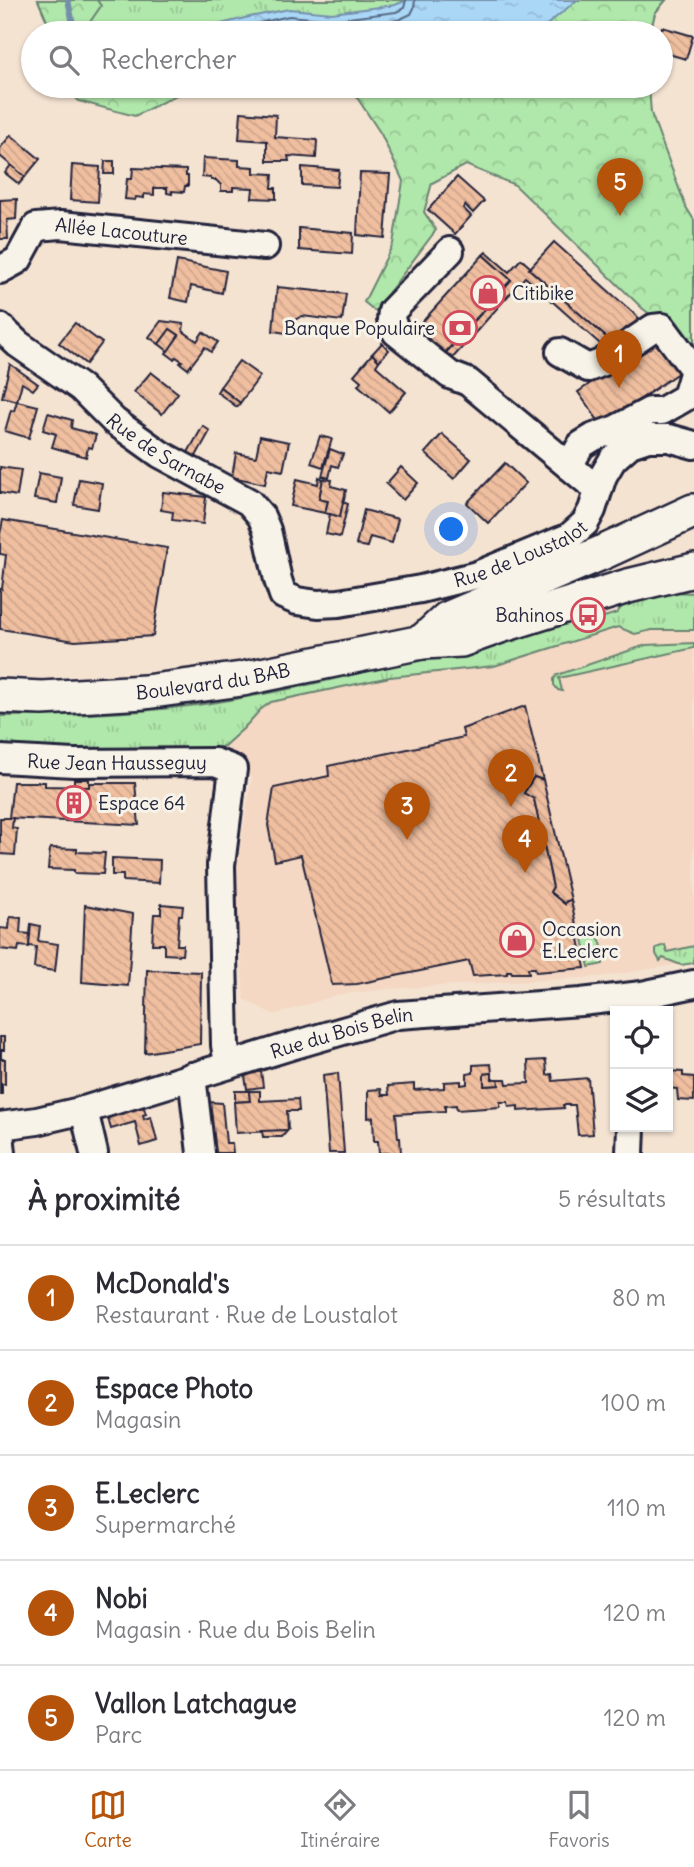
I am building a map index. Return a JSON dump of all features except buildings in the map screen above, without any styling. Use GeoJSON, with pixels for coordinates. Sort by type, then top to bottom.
{"type":"FeatureCollection","features":[{"type":"Feature","properties":{"kind":"main road"},"geometry":{"type":"LineString","coordinates":[[422,642],[447,619],[606,551],[694,504]]}},
{"type":"Feature","properties":{"kind":"main road","name":"Boulevard du BAB"},"geometry":{"type":"LineString","coordinates":[[0,696],[42,698],[145,692],[242,679],[422,642],[461,640],[628,586],[694,570]]}},
{"type":"Feature","properties":{"kind":"street","name":"Allée Lacouture"},"geometry":{"type":"LineString","coordinates":[[0,270],[18,260],[36,227],[61,225],[265,246]]}},
{"type":"Feature","properties":{"kind":"street"},"geometry":{"type":"LineString","coordinates":[[450,251],[392,312],[391,320],[396,332],[450,374],[468,382],[598,490]]}},
{"type":"Feature","properties":{"kind":"street","name":"Rue de Sarnabe"},"geometry":{"type":"LineString","coordinates":[[0,327],[18,344],[81,388],[114,421],[160,454],[249,502],[261,516],[267,530],[283,595],[297,601]]}},
{"type":"Feature","properties":{"kind":"street"},"geometry":{"type":"LineString","coordinates":[[560,352],[588,369],[653,328],[662,327],[694,370],[685,397],[673,407],[650,411],[594,437],[581,445],[569,466]]}},
{"type":"Feature","properties":{"kind":"street","name":"Rue de Loustalot"},"geometry":{"type":"LineString","coordinates":[[297,601],[318,604],[351,601],[421,589],[477,575],[569,537],[585,523],[613,460],[631,444],[648,438],[669,438],[694,444]]}},
{"type":"Feature","properties":{"kind":"street","name":"Rue Jean Hausseguy"},"geometry":{"type":"LineString","coordinates":[[0,759],[74,763],[215,762],[233,769],[221,865],[225,1045],[228,1065]]}},
{"type":"Feature","properties":{"kind":"street","name":"Rue du Bois Belin"},"geometry":{"type":"LineString","coordinates":[[0,1126],[84,1110],[398,1015],[581,1002],[645,1002],[694,984]]}},
{"type":"Feature","properties":{"kind":"street"},"geometry":{"type":"LineString","coordinates":[[192,1076],[201,1153]]}},
{"type":"Feature","properties":{"kind":"street"},"geometry":{"type":"LineString","coordinates":[[84,1110],[94,1153]]}},
{"type":"Feature","properties":{"kind":"street"},"geometry":{"type":"LineString","coordinates":[[630,1153],[631,1132]]}},
{"type":"Feature","properties":{"kind":"street"},"geometry":{"type":"LineString","coordinates":[[0,1133],[2,1153]]}},
{"type":"Feature","properties":{"kind":"shaded area"},"geometry":{"type":"Polygon","coordinates":[[[655,611],[694,624],[694,962],[599,977],[388,989],[337,995],[274,1015],[244,999],[235,877],[252,778],[222,747],[266,699],[655,611]]]}},
{"type":"Feature","properties":{"kind":"green space"},"geometry":{"type":"Polygon","coordinates":[[[38,0],[666,0],[655,13],[653,21],[47,21],[38,0]]]}},
{"type":"Feature","properties":{"kind":"green space"},"geometry":{"type":"Polygon","coordinates":[[[38,0],[97,0],[101,6],[91,21],[47,21],[38,0]]]}},
{"type":"Feature","properties":{"kind":"green space"},"geometry":{"type":"Polygon","coordinates":[[[564,0],[666,0],[655,13],[653,21],[516,21],[564,0]]]}},
{"type":"Feature","properties":{"kind":"green space"},"geometry":{"type":"Polygon","coordinates":[[[77,98],[170,98],[135,116],[78,101],[77,98]]]}},
{"type":"Feature","properties":{"kind":"green space"},"geometry":{"type":"Polygon","coordinates":[[[357,98],[650,98],[651,113],[686,207],[694,220],[694,349],[642,308],[515,185],[466,165],[432,183],[424,212],[436,230],[375,311],[364,302],[393,244],[403,181],[381,134],[357,98]]]}},
{"type":"Feature","properties":{"kind":"green space"},"geometry":{"type":"Polygon","coordinates":[[[672,592],[694,593],[694,630],[652,630],[635,634],[618,627],[494,666],[390,677],[271,702],[224,746],[217,748],[0,755],[0,716],[137,711],[191,706],[264,694],[401,662],[581,613],[585,623],[617,613],[624,604],[672,592]]]}},
{"type":"Feature","properties":{"kind":"green space"},"geometry":{"type":"Polygon","coordinates":[[[694,643],[694,648],[559,678],[562,691],[554,685],[557,675],[646,645],[694,643]]]}},
{"type":"Feature","properties":{"kind":"green space"},"geometry":{"type":"Polygon","coordinates":[[[591,931],[600,941],[603,964],[589,967],[582,934],[591,931]]]}},
{"type":"Feature","properties":{"kind":"green space"},"geometry":{"type":"Polygon","coordinates":[[[665,945],[667,952],[694,946],[694,963],[681,965],[663,958],[660,961],[656,948],[665,945]]]}},
{"type":"Feature","properties":{"kind":"water"},"geometry":{"type":"Polygon","coordinates":[[[407,0],[577,0],[552,21],[233,21],[289,9],[332,13],[395,5],[407,0]]]}},
{"type":"Feature","properties":{"kind":"waterway"},"geometry":{"type":"LineString","coordinates":[[68,0],[72,21]]}},
{"type":"Feature","properties":{"kind":"place","name":"Vallon Latchague"},"geometry":{"type":"Point","coordinates":[620,216]}},
{"type":"Feature","properties":{"kind":"place","name":"Citibike"},"geometry":{"type":"Point","coordinates":[488,293]}},
{"type":"Feature","properties":{"kind":"place","name":"Banque Populaire"},"geometry":{"type":"Point","coordinates":[460,328]}},
{"type":"Feature","properties":{"kind":"place","name":"McDonald's"},"geometry":{"type":"Point","coordinates":[619,388]}},
{"type":"Feature","properties":{"kind":"place","name":"Bahinos"},"geometry":{"type":"Point","coordinates":[588,615]}},
{"type":"Feature","properties":{"kind":"place","name":"Espace 64"},"geometry":{"type":"Point","coordinates":[74,803]}},
{"type":"Feature","properties":{"kind":"place","name":"Espace Photo"},"geometry":{"type":"Point","coordinates":[511,807]}},
{"type":"Feature","properties":{"kind":"place","name":"E.Leclerc"},"geometry":{"type":"Point","coordinates":[407,840]}},
{"type":"Feature","properties":{"kind":"place","name":"Nobi"},"geometry":{"type":"Point","coordinates":[525,873]}},
{"type":"Feature","properties":{"kind":"place","name":"Occasion E.Leclerc"},"geometry":{"type":"Point","coordinates":[517,940]}}]}
